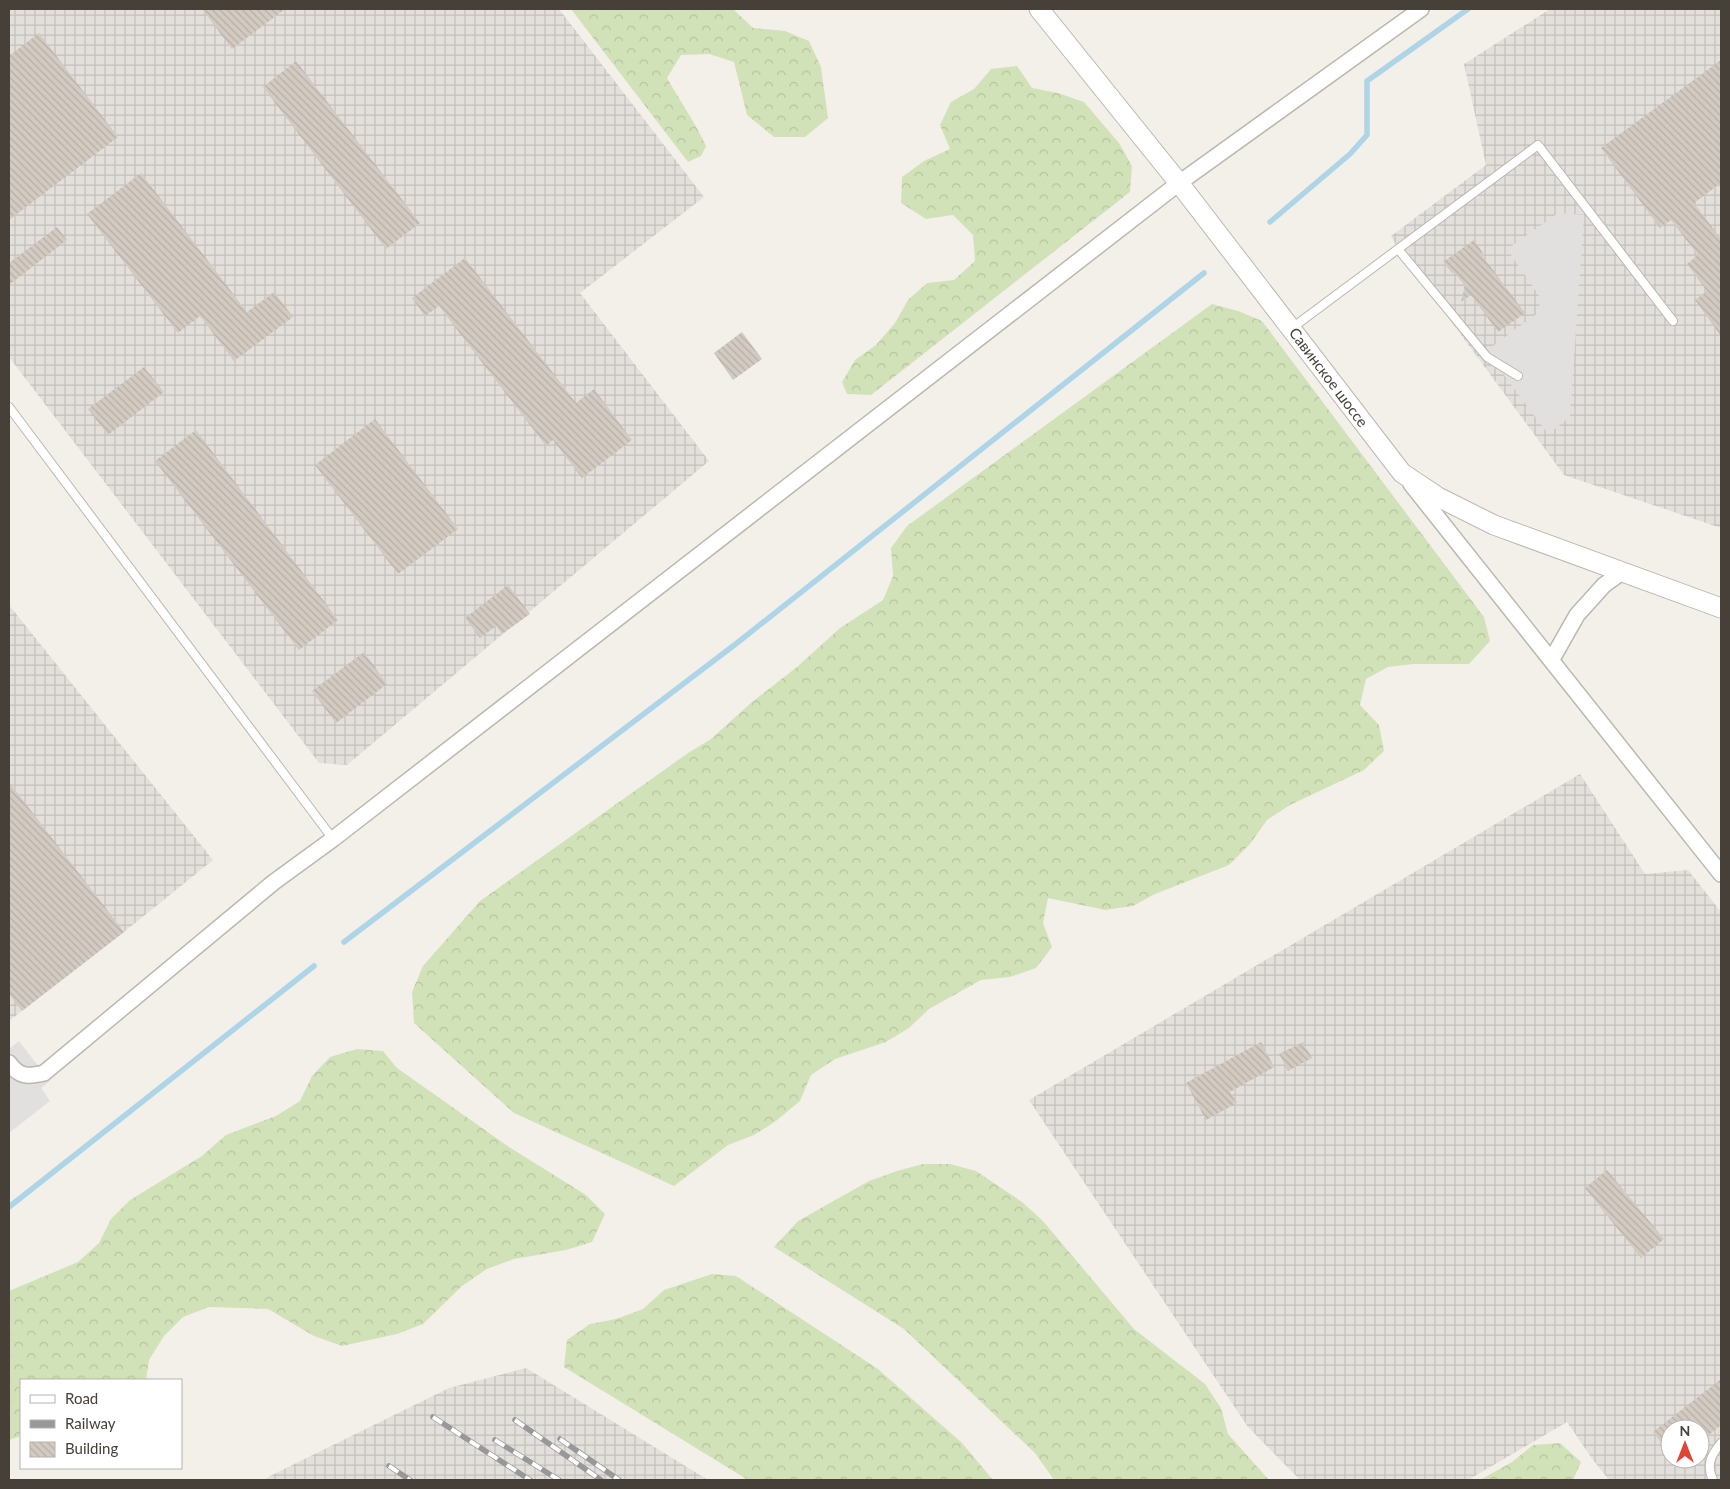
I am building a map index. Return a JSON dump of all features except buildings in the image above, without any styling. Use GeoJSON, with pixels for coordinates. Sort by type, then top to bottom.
{"type":"FeatureCollection","features":[{"type":"Feature","properties":{"kind":"street","name":"Савинское шоссе"},"geometry":{"type":"LineString","coordinates":[[1039,9],[1179,183],[1402,473],[1438,497],[1494,525],[1721,608]]}},
{"type":"Feature","properties":{"kind":"street"},"geometry":{"type":"LineString","coordinates":[[9,1063],[14,1070],[30,1076],[44,1073],[274,882],[333,839],[1179,183],[1421,9]]}},
{"type":"Feature","properties":{"kind":"street"},"geometry":{"type":"LineString","coordinates":[[1402,473],[1721,874]]}},
{"type":"Feature","properties":{"kind":"street"},"geometry":{"type":"LineString","coordinates":[[1552,660],[1577,614],[1604,585],[1622,572]]}},
{"type":"Feature","properties":{"kind":"lane"},"geometry":{"type":"LineString","coordinates":[[1292,328],[1538,145],[1673,321]]}},
{"type":"Feature","properties":{"kind":"lane"},"geometry":{"type":"LineString","coordinates":[[1398,249],[1487,357],[1518,376]]}},
{"type":"Feature","properties":{"kind":"lane"},"geometry":{"type":"LineString","coordinates":[[9,408],[333,839]]}},
{"type":"Feature","properties":{"kind":"lane"},"geometry":{"type":"LineString","coordinates":[[1713,1480],[1709,1464],[1713,1453],[1721,1443]]}},
{"type":"Feature","properties":{"kind":"shaded area"},"geometry":{"type":"Polygon","coordinates":[[[9,9],[559,9],[704,197],[580,293],[709,461],[347,765],[319,763],[9,357],[9,9]]]}},
{"type":"Feature","properties":{"kind":"shaded area"},"geometry":{"type":"Polygon","coordinates":[[[1550,9],[1721,9],[1721,528],[1564,475],[1398,249],[1391,236],[1486,165],[1464,64],[1550,9]]]}},
{"type":"Feature","properties":{"kind":"shaded area"},"geometry":{"type":"Polygon","coordinates":[[[1558,213],[1584,215],[1570,417],[1548,434],[1486,351],[1539,312],[1540,297],[1507,249],[1558,213]]]}},
{"type":"Feature","properties":{"kind":"shaded area"},"geometry":{"type":"Polygon","coordinates":[[[9,605],[213,860],[9,1021],[9,605]]]}},
{"type":"Feature","properties":{"kind":"shaded area"},"geometry":{"type":"Polygon","coordinates":[[[1580,774],[1645,874],[1688,870],[1721,912],[1721,1480],[1609,1480],[1567,1422],[1468,1480],[1300,1480],[1248,1427],[1029,1100],[1580,774]]]}},
{"type":"Feature","properties":{"kind":"shaded area"},"geometry":{"type":"Polygon","coordinates":[[[19,1041],[50,1081],[41,1088],[50,1101],[9,1133],[9,1049],[19,1041]]]}},
{"type":"Feature","properties":{"kind":"shaded area"},"geometry":{"type":"Polygon","coordinates":[[[526,1368],[708,1480],[265,1480],[449,1388],[526,1368]]]}},
{"type":"Feature","properties":{"kind":"green space"},"geometry":{"type":"Polygon","coordinates":[[[571,9],[733,9],[753,28],[785,31],[809,41],[821,67],[828,118],[805,137],[774,137],[747,115],[734,62],[709,54],[681,55],[667,78],[706,146],[701,156],[688,162],[571,9]]]}},
{"type":"Feature","properties":{"kind":"green space"},"geometry":{"type":"Polygon","coordinates":[[[1017,66],[1032,88],[1058,93],[1084,102],[1119,143],[1132,166],[1130,192],[871,395],[847,394],[842,382],[855,360],[876,345],[895,323],[908,300],[927,283],[954,280],[975,261],[973,235],[953,215],[926,219],[901,203],[902,177],[924,161],[950,149],[940,125],[951,102],[974,89],[991,69],[1017,66]]]}},
{"type":"Feature","properties":{"kind":"green space"},"geometry":{"type":"Polygon","coordinates":[[[1212,304],[1238,311],[1262,321],[1484,617],[1490,641],[1469,664],[1414,664],[1388,667],[1366,679],[1360,705],[1379,725],[1384,751],[1364,770],[1290,805],[1267,820],[1250,844],[1229,865],[1155,894],[1133,906],[1105,910],[1048,898],[1043,923],[1052,947],[1036,968],[1010,977],[981,980],[929,1009],[909,1028],[886,1042],[835,1059],[811,1075],[800,1101],[776,1121],[754,1135],[728,1145],[674,1186],[514,1113],[414,1023],[412,992],[423,966],[480,901],[688,753],[711,739],[752,702],[797,667],[840,628],[883,600],[893,576],[891,548],[907,526],[1212,304]]]}},
{"type":"Feature","properties":{"kind":"green space"},"geometry":{"type":"Polygon","coordinates":[[[357,1049],[383,1051],[397,1068],[509,1147],[586,1195],[605,1214],[592,1242],[566,1250],[514,1259],[487,1269],[462,1286],[423,1324],[397,1334],[342,1346],[314,1336],[268,1309],[209,1307],[183,1317],[164,1336],[149,1360],[146,1379],[20,1379],[20,1436],[9,1440],[9,1291],[78,1262],[99,1243],[111,1219],[130,1200],[202,1156],[226,1135],[276,1116],[300,1101],[312,1076],[330,1057],[357,1049]]]}},
{"type":"Feature","properties":{"kind":"green space"},"geometry":{"type":"Polygon","coordinates":[[[923,1164],[950,1164],[976,1171],[1022,1202],[1043,1221],[1134,1329],[1205,1384],[1221,1408],[1228,1434],[1269,1480],[1054,1480],[1035,1453],[904,1329],[774,1247],[798,1221],[869,1181],[923,1164]]]}},
{"type":"Feature","properties":{"kind":"green space"},"geometry":{"type":"Polygon","coordinates":[[[712,1274],[736,1276],[878,1369],[962,1443],[993,1480],[748,1480],[564,1367],[567,1340],[590,1324],[616,1319],[643,1309],[664,1290],[712,1274]]]}},
{"type":"Feature","properties":{"kind":"green space"},"geometry":{"type":"Polygon","coordinates":[[[1560,1443],[1581,1462],[1573,1480],[1480,1480],[1512,1462],[1533,1445],[1560,1443]]]}},
{"type":"Feature","properties":{"kind":"waterway"},"geometry":{"type":"LineString","coordinates":[[1270,222],[1350,154],[1367,135],[1367,81],[1468,9]]}},
{"type":"Feature","properties":{"kind":"waterway"},"geometry":{"type":"LineString","coordinates":[[344,942],[737,643],[1204,273]]}},
{"type":"Feature","properties":{"kind":"waterway"},"geometry":{"type":"LineString","coordinates":[[9,1207],[314,966]]}},
{"type":"Feature","properties":{"kind":"railway"},"geometry":{"type":"LineString","coordinates":[[433,1417],[530,1480]]}},
{"type":"Feature","properties":{"kind":"railway"},"geometry":{"type":"LineString","coordinates":[[515,1420],[601,1480]]}},
{"type":"Feature","properties":{"kind":"railway"},"geometry":{"type":"LineString","coordinates":[[560,1439],[619,1480]]}},
{"type":"Feature","properties":{"kind":"railway"},"geometry":{"type":"LineString","coordinates":[[495,1440],[559,1480]]}},
{"type":"Feature","properties":{"kind":"railway"},"geometry":{"type":"LineString","coordinates":[[389,1466],[410,1480]]}}]}
